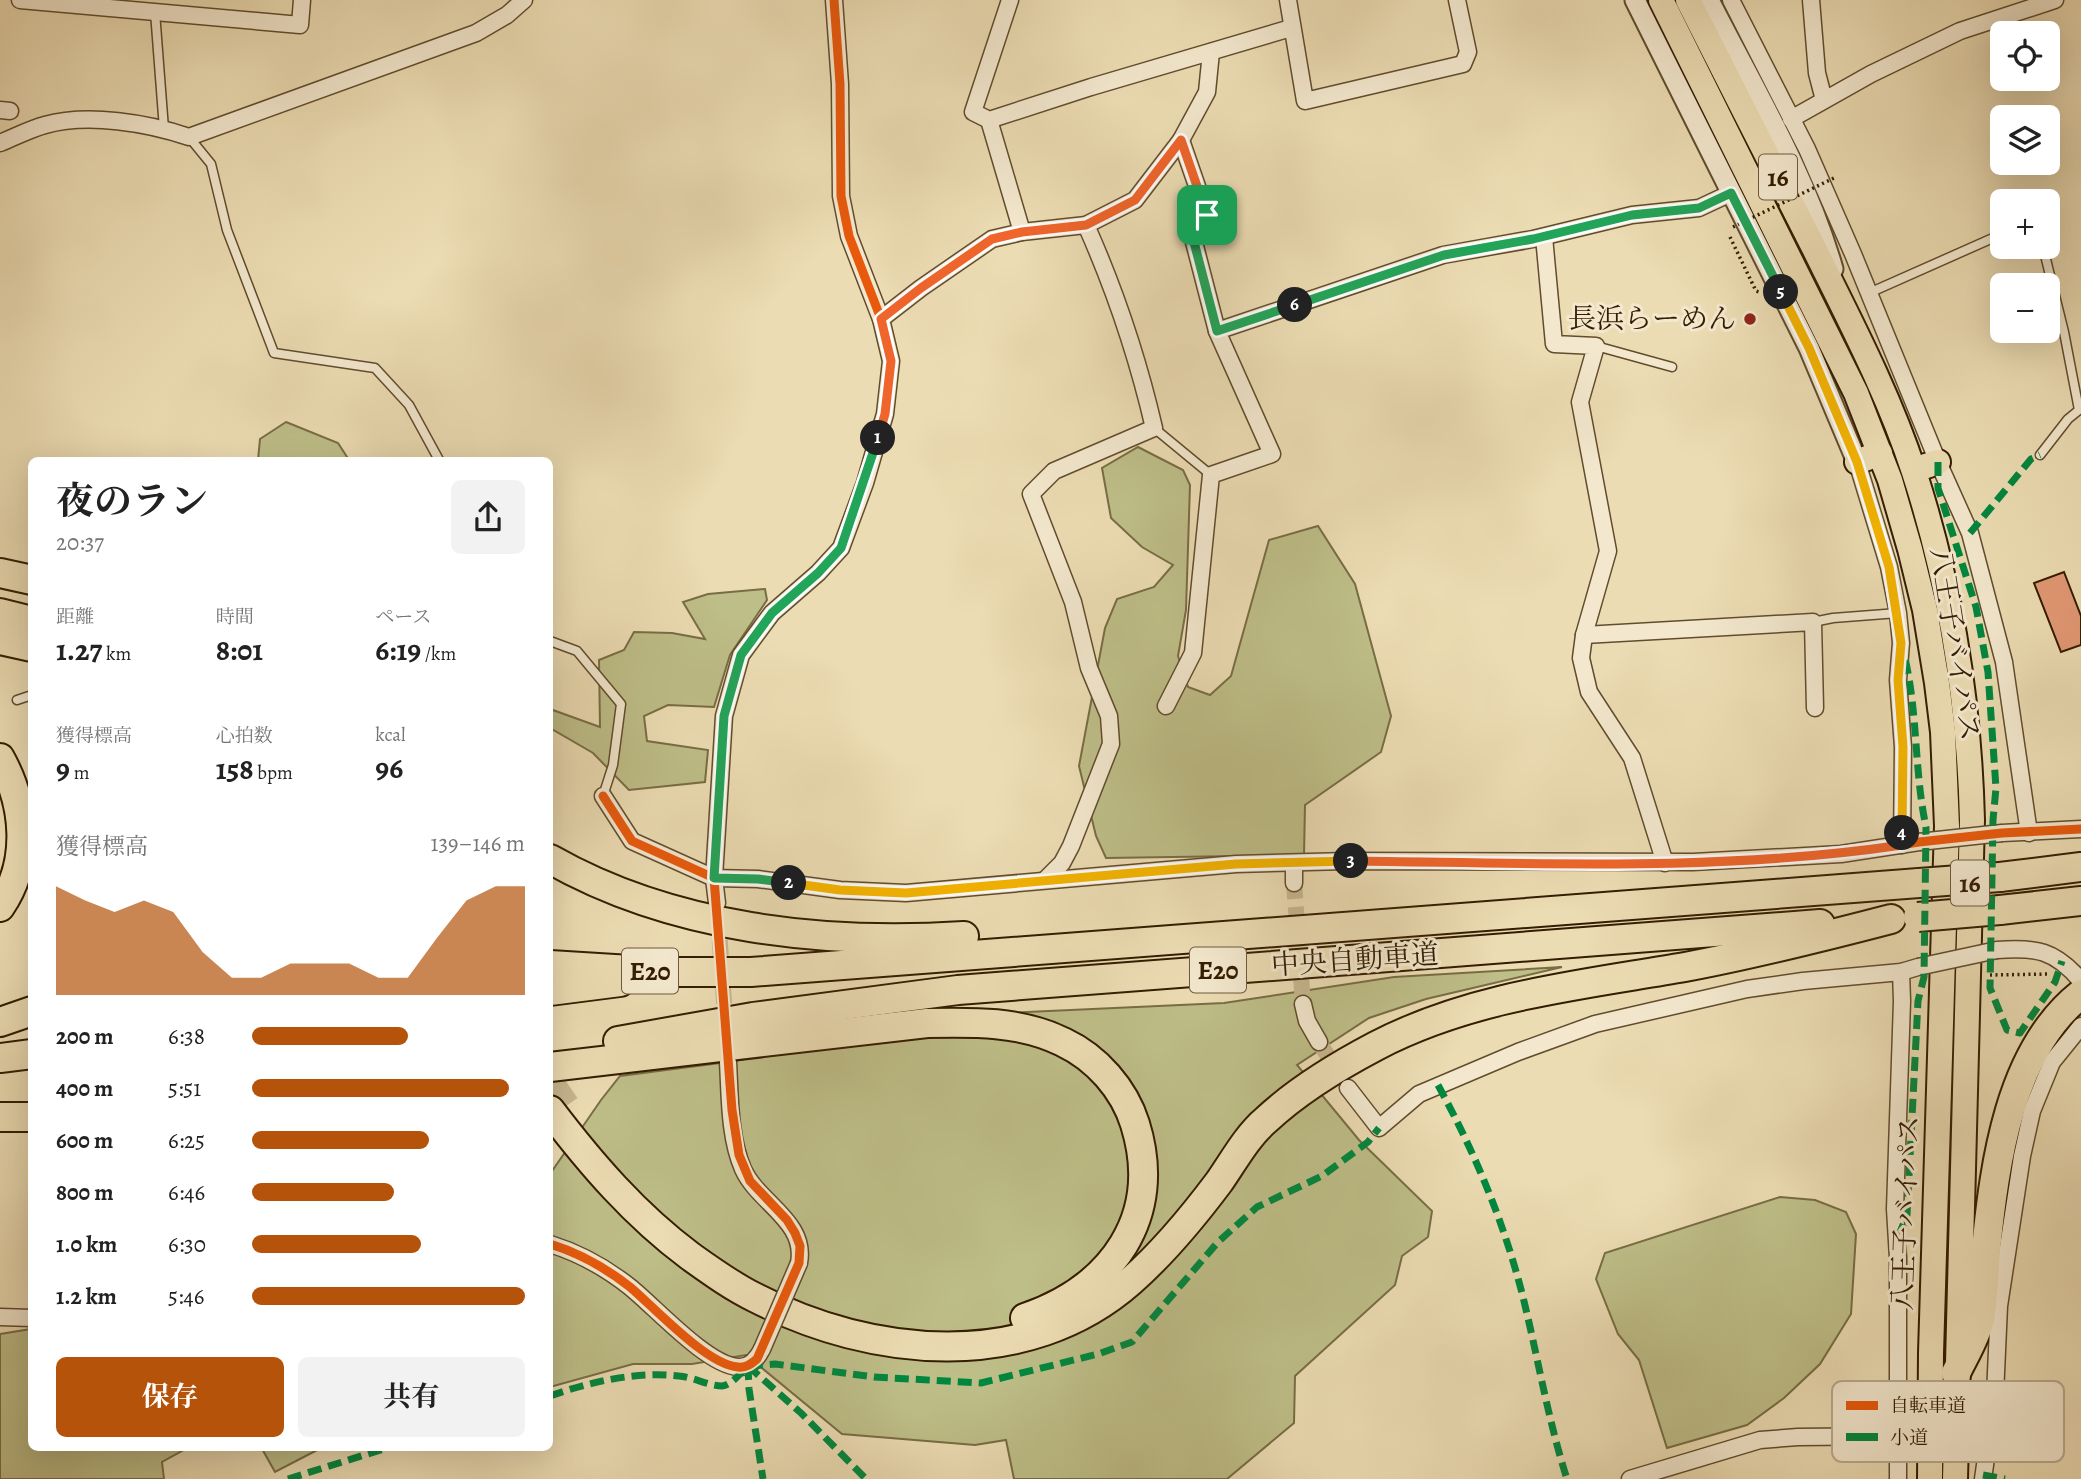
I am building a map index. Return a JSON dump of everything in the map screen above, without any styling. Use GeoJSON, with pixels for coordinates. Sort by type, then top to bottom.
{"type":"FeatureCollection","features":[{"type":"Feature","properties":{"kind":"highway","name":"八王子バイパス"},"geometry":{"type":"LineString","coordinates":[[1661,0],[1851,382],[1880,453],[1910,549],[1925,610],[1943,732],[1947,839],[1931,1381]]}},
{"type":"Feature","properties":{"kind":"highway","name":"八王子バイパス"},"geometry":{"type":"LineString","coordinates":[[1688,0],[1872,365],[1914,470],[1950,602],[1963,684],[1971,769],[1972,820],[1956,1381]]}},
{"type":"Feature","properties":{"kind":"highway"},"geometry":{"type":"LineString","coordinates":[[1857,462],[1880,453]]}},
{"type":"Feature","properties":{"kind":"highway"},"geometry":{"type":"LineString","coordinates":[[1914,470],[1938,462]]}},
{"type":"Feature","properties":{"kind":"highway"},"geometry":{"type":"LineString","coordinates":[[0,573],[28,579]]}},
{"type":"Feature","properties":{"kind":"highway"},"geometry":{"type":"LineString","coordinates":[[0,613],[28,620]]}},
{"type":"Feature","properties":{"kind":"highway"},"geometry":{"type":"LineString","coordinates":[[0,640],[28,646]]}},
{"type":"Feature","properties":{"kind":"highway"},"geometry":{"type":"LineString","coordinates":[[0,758],[16,796],[22,843],[14,880],[0,907]]}},
{"type":"Feature","properties":{"kind":"highway"},"geometry":{"type":"LineString","coordinates":[[553,860],[604,885],[679,911],[734,924],[827,936],[933,938],[1417,921]]}},
{"type":"Feature","properties":{"kind":"highway","name":"中央自動車道"},"geometry":{"type":"LineString","coordinates":[[553,965],[751,972],[2000,877],[2081,867]]}},
{"type":"Feature","properties":{"kind":"highway","name":"中央自動車道"},"geometry":{"type":"LineString","coordinates":[[553,1052],[753,1017],[958,990],[1904,918],[2081,901]]}},
{"type":"Feature","properties":{"kind":"highway"},"geometry":{"type":"LineString","coordinates":[[558,1108],[582,1152],[622,1196],[691,1256],[754,1298],[821,1326],[887,1343],[916,1347],[977,1346],[1040,1333],[1099,1306],[1128,1284],[1161,1253],[1202,1205],[1263,1122],[1308,1086],[1376,1046],[1419,1026],[1483,1005],[1588,982],[1780,948],[1904,918]]}},
{"type":"Feature","properties":{"kind":"highway"},"geometry":{"type":"LineString","coordinates":[[553,991],[700,972]]}},
{"type":"Feature","properties":{"kind":"highway"},"geometry":{"type":"LineString","coordinates":[[1956,1373],[1980,1321],[1993,1198],[2015,1093],[2028,1060],[2079,983]]}},
{"type":"Feature","properties":{"kind":"highway"},"geometry":{"type":"LineString","coordinates":[[0,1022],[28,1012]]}},
{"type":"Feature","properties":{"kind":"highway"},"geometry":{"type":"LineString","coordinates":[[553,1067],[927,1023],[978,1022],[1035,1030],[1064,1042],[1089,1058],[1124,1098],[1142,1145],[1142,1195],[1136,1220],[1122,1247],[1100,1274],[1078,1294],[1049,1310],[984,1328],[951,1332],[888,1327],[800,1301],[750,1274],[689,1234],[637,1188],[558,1108]]}},
{"type":"Feature","properties":{"kind":"highway"},"geometry":{"type":"LineString","coordinates":[[0,1058],[28,1054]]}},
{"type":"Feature","properties":{"kind":"highway"},"geometry":{"type":"LineString","coordinates":[[0,1117],[28,1117]]}},
{"type":"Feature","properties":{"kind":"street"},"geometry":{"type":"LineString","coordinates":[[20,0],[300,25],[302,0]]}},
{"type":"Feature","properties":{"kind":"street"},"geometry":{"type":"LineString","coordinates":[[0,142],[46,124],[84,118],[164,129],[189,137],[476,33],[507,15],[524,0]]}},
{"type":"Feature","properties":{"kind":"street"},"geometry":{"type":"LineString","coordinates":[[718,903],[714,878],[724,716],[741,655],[772,613],[818,573],[841,548],[885,414],[891,361],[881,319],[849,236],[841,196],[840,84],[834,0]]}},
{"type":"Feature","properties":{"kind":"street"},"geometry":{"type":"LineString","coordinates":[[1010,0],[973,112],[989,120],[1292,28]]}},
{"type":"Feature","properties":{"kind":"street"},"geometry":{"type":"LineString","coordinates":[[1288,0],[1305,101],[1463,64],[1468,52],[1457,0]]}},
{"type":"Feature","properties":{"kind":"street"},"geometry":{"type":"LineString","coordinates":[[1635,0],[1809,348],[1857,462],[1889,567],[1898,613],[1901,643],[1898,680],[1903,747],[1902,845]]}},
{"type":"Feature","properties":{"kind":"street"},"geometry":{"type":"LineString","coordinates":[[1709,0],[1798,154],[1869,293],[1970,533],[2004,662],[2029,834]]}},
{"type":"Feature","properties":{"kind":"street"},"geometry":{"type":"LineString","coordinates":[[1731,0],[1791,119],[1798,154],[1844,308]]}},
{"type":"Feature","properties":{"kind":"street"},"geometry":{"type":"LineString","coordinates":[[1811,0],[1818,73],[1825,100]]}},
{"type":"Feature","properties":{"kind":"street"},"geometry":{"type":"LineString","coordinates":[[1791,119],[1871,74],[1959,31],[2055,0]]}},
{"type":"Feature","properties":{"kind":"street"},"geometry":{"type":"LineString","coordinates":[[881,319],[992,239],[1022,232],[1086,225],[1135,200],[1181,140],[1207,92],[1211,52]]}},
{"type":"Feature","properties":{"kind":"street"},"geometry":{"type":"LineString","coordinates":[[989,120],[1022,232]]}},
{"type":"Feature","properties":{"kind":"street"},"geometry":{"type":"LineString","coordinates":[[1166,706],[1193,653],[1211,475],[1272,454],[1217,331],[1194,242],[1207,215],[1181,140]]}},
{"type":"Feature","properties":{"kind":"street"},"geometry":{"type":"LineString","coordinates":[[1217,331],[1444,255],[1544,237],[1632,215],[1699,208],[1731,193]]}},
{"type":"Feature","properties":{"kind":"street"},"geometry":{"type":"LineString","coordinates":[[1045,880],[1062,863],[1071,846],[1111,744],[1109,716],[1089,668],[1073,602],[1031,494],[1054,471],[1153,428],[1141,374],[1101,258],[1086,225]]}},
{"type":"Feature","properties":{"kind":"street"},"geometry":{"type":"LineString","coordinates":[[1544,237],[1554,344],[1596,346],[1580,401],[1608,551],[1584,635],[1581,658],[1589,692],[1632,758],[1665,863]]}},
{"type":"Feature","properties":{"kind":"street"},"geometry":{"type":"LineString","coordinates":[[1584,635],[1813,622],[1815,708]]}},
{"type":"Feature","properties":{"kind":"street"},"geometry":{"type":"LineString","coordinates":[[603,796],[632,841],[714,878],[758,879],[840,890],[906,893],[1236,864],[1665,863],[1841,854],[2002,833],[2029,834],[2081,829]]}},
{"type":"Feature","properties":{"kind":"street"},"geometry":{"type":"LineString","coordinates":[[1294,863],[1294,883]]}},
{"type":"Feature","properties":{"kind":"street"},"geometry":{"type":"LineString","coordinates":[[1348,1088],[1378,1128],[1419,1094],[1518,1052],[1595,1024],[1747,989],[1901,972],[1997,950],[2024,948],[2050,953],[2079,983]]}},
{"type":"Feature","properties":{"kind":"street"},"geometry":{"type":"LineString","coordinates":[[1901,972],[1895,1209],[1904,1381]]}},
{"type":"Feature","properties":{"kind":"street"},"geometry":{"type":"LineString","coordinates":[[1303,1004],[1307,1021],[1319,1042]]}},
{"type":"Feature","properties":{"kind":"street"},"geometry":{"type":"LineString","coordinates":[[1991,1381],[2022,1156],[2032,1111],[2052,1062],[2081,1026]]}},
{"type":"Feature","properties":{"kind":"street"},"geometry":{"type":"LineString","coordinates":[[553,1245],[577,1254],[603,1269],[630,1288],[711,1356],[738,1367],[748,1366],[757,1359],[799,1263],[800,1246],[796,1233],[787,1220],[750,1181],[743,1169],[736,1140],[728,1062]]}},
{"type":"Feature","properties":{"kind":"street"},"geometry":{"type":"LineString","coordinates":[[0,1317],[28,1318]]}},
{"type":"Feature","properties":{"kind":"street"},"geometry":{"type":"LineString","coordinates":[[1630,1479],[1760,1440],[1832,1437]]}},
{"type":"Feature","properties":{"kind":"lane"},"geometry":{"type":"LineString","coordinates":[[155,12],[164,129]]}},
{"type":"Feature","properties":{"kind":"lane"},"geometry":{"type":"LineString","coordinates":[[189,137],[211,164],[227,230],[274,353],[375,368],[409,405],[437,457]]}},
{"type":"Feature","properties":{"kind":"lane"},"geometry":{"type":"LineString","coordinates":[[1869,293],[1990,239]]}},
{"type":"Feature","properties":{"kind":"lane"},"geometry":{"type":"LineString","coordinates":[[2040,455],[2068,419],[2079,410],[2046,259]]}},
{"type":"Feature","properties":{"kind":"lane"},"geometry":{"type":"LineString","coordinates":[[1596,346],[1672,367]]}},
{"type":"Feature","properties":{"kind":"lane"},"geometry":{"type":"LineString","coordinates":[[1153,428],[1211,475]]}},
{"type":"Feature","properties":{"kind":"lane"},"geometry":{"type":"LineString","coordinates":[[1813,622],[1898,613]]}},
{"type":"Feature","properties":{"kind":"lane"},"geometry":{"type":"LineString","coordinates":[[553,642],[578,650],[621,704],[613,765],[603,796]]}},
{"type":"Feature","properties":{"kind":"lane"},"geometry":{"type":"LineString","coordinates":[[16,700],[28,696]]}},
{"type":"Feature","properties":{"kind":"path"},"geometry":{"type":"LineString","coordinates":[[1733,227],[1834,178]]}},
{"type":"Feature","properties":{"kind":"path"},"geometry":{"type":"LineString","coordinates":[[1990,975],[2050,974]]}},
{"type":"Feature","properties":{"kind":"green space"},"geometry":{"type":"Polygon","coordinates":[[[286,422],[338,443],[347,457],[258,457],[260,439],[286,422]]]}},
{"type":"Feature","properties":{"kind":"green space"},"geometry":{"type":"Polygon","coordinates":[[[1138,447],[1183,470],[1190,485],[1186,610],[1178,656],[1188,687],[1210,695],[1231,676],[1269,540],[1318,526],[1355,584],[1391,716],[1381,752],[1305,805],[1304,855],[1106,858],[1096,836],[1079,766],[1105,628],[1117,599],[1154,587],[1173,565],[1142,547],[1111,518],[1102,468],[1138,447]]]}},
{"type":"Feature","properties":{"kind":"green space"},"geometry":{"type":"Polygon","coordinates":[[[765,589],[767,600],[730,655],[714,707],[668,705],[644,716],[647,741],[708,750],[705,782],[629,790],[593,753],[553,730],[553,710],[600,727],[599,660],[624,650],[634,632],[672,633],[705,639],[683,602],[708,594],[765,589]]]}},
{"type":"Feature","properties":{"kind":"green space"},"geometry":{"type":"Polygon","coordinates":[[[1562,967],[1426,999],[1369,1018],[1297,1065],[1359,1140],[1432,1211],[1428,1237],[1402,1256],[1395,1285],[1295,1376],[1294,1423],[1227,1479],[1014,1479],[1006,1440],[975,1445],[842,1434],[746,1355],[692,1364],[633,1364],[553,1386],[553,1170],[620,1076],[728,1062],[1007,1013],[1224,1003],[1394,977],[1562,967]]]}},
{"type":"Feature","properties":{"kind":"green space"},"geometry":{"type":"Polygon","coordinates":[[[1780,1197],[1815,1200],[1846,1212],[1856,1234],[1851,1314],[1820,1364],[1784,1398],[1747,1425],[1667,1448],[1639,1360],[1618,1334],[1596,1279],[1605,1253],[1780,1197]]]}},
{"type":"Feature","properties":{"kind":"green space"},"geometry":{"type":"Polygon","coordinates":[[[28,1329],[28,1451],[182,1451],[162,1462],[164,1479],[0,1479],[0,1334],[28,1329]]]}},
{"type":"Feature","properties":{"kind":"green space"},"geometry":{"type":"Polygon","coordinates":[[[263,1451],[315,1451],[275,1472],[263,1451]]]}},
{"type":"Feature","properties":{"kind":"building"},"geometry":{"type":"Polygon","coordinates":[[[2064,572],[2081,616],[2081,645],[2061,652],[2034,583],[2064,572]]]}},
{"type":"Feature","properties":{"kind":"tunnel"},"geometry":{"type":"LineString","coordinates":[[1294,883],[1303,1004]]}},
{"type":"Feature","properties":{"kind":"tunnel"},"geometry":{"type":"LineString","coordinates":[[718,916],[726,1030]]}},
{"type":"Feature","properties":{"kind":"tunnel"},"geometry":{"type":"LineString","coordinates":[[1319,1042],[1340,1075]]}},
{"type":"Feature","properties":{"kind":"tunnel"},"geometry":{"type":"LineString","coordinates":[[553,1087],[566,1106]]}},
{"type":"Feature","properties":{"kind":"marked path"},"geometry":{"type":"LineString","coordinates":[[1970,533],[2031,459],[2040,455]]}},
{"type":"Feature","properties":{"kind":"marked path"},"geometry":{"type":"LineString","coordinates":[[1938,462],[1938,488],[1976,607],[1988,672],[1996,788],[1990,988],[2007,1030],[2020,1033],[2055,982],[2062,961]]}},
{"type":"Feature","properties":{"kind":"marked path"},"geometry":{"type":"LineString","coordinates":[[1898,1237],[1907,1215],[1918,1001],[1924,977],[1926,827],[1911,689],[1901,643]]}},
{"type":"Feature","properties":{"kind":"marked path"},"geometry":{"type":"LineString","coordinates":[[1438,1085],[1476,1162],[1507,1242],[1567,1479]]}},
{"type":"Feature","properties":{"kind":"marked path"},"geometry":{"type":"LineString","coordinates":[[553,1395],[597,1382],[647,1375],[684,1377],[722,1386],[733,1381],[748,1366],[775,1364],[874,1377],[981,1383],[1098,1354],[1132,1342],[1218,1242],[1257,1207],[1322,1176],[1368,1142],[1379,1128]]}},
{"type":"Feature","properties":{"kind":"marked path"},"geometry":{"type":"LineString","coordinates":[[748,1366],[801,1413],[866,1479]]}},
{"type":"Feature","properties":{"kind":"marked path"},"geometry":{"type":"LineString","coordinates":[[748,1366],[763,1479]]}},
{"type":"Feature","properties":{"kind":"marked path"},"geometry":{"type":"LineString","coordinates":[[288,1479],[377,1451]]}},
{"type":"Feature","properties":{"kind":"marked path"},"geometry":{"type":"LineString","coordinates":[[1983,1475],[2005,1479]]}},
{"type":"Feature","properties":{"kind":"cycle path"},"geometry":{"type":"LineString","coordinates":[[553,1245],[582,1257],[611,1274],[712,1357],[738,1367],[746,1366],[757,1359],[799,1263],[800,1246],[795,1233],[787,1220],[750,1181],[739,1155],[732,1110],[714,878],[724,716],[741,655],[772,613],[818,573],[841,548],[865,483],[885,414],[891,361],[881,319],[849,236],[841,196],[840,84],[834,0]]}},
{"type":"Feature","properties":{"kind":"cycle path"},"geometry":{"type":"LineString","coordinates":[[603,796],[632,841],[714,878],[758,879],[840,890],[906,893],[1236,864],[1347,861],[1665,863],[1841,854],[2002,833],[2081,829]]}},
{"type":"Feature","properties":{"kind":"place","name":"長浜らーめん"},"geometry":{"type":"Point","coordinates":[1750,319]}},
{"type":"Feature","properties":{"kind":"route"},"geometry":{"type":"LineString","coordinates":[[1181,140],[1207,215],[1194,242],[1217,331],[1444,255],[1533,239],[1632,215],[1699,208],[1731,193],[1809,348],[1857,462],[1889,567],[1901,643],[1898,680],[1903,747],[1902,845],[1841,854],[1693,862],[1347,861],[1236,864],[1045,880],[954,891],[906,893],[840,890],[758,879],[714,878],[724,716],[741,655],[772,613],[818,573],[841,548],[885,414],[891,361],[881,319],[992,239],[1022,232],[1086,225],[1135,200],[1181,140]]}}]}
